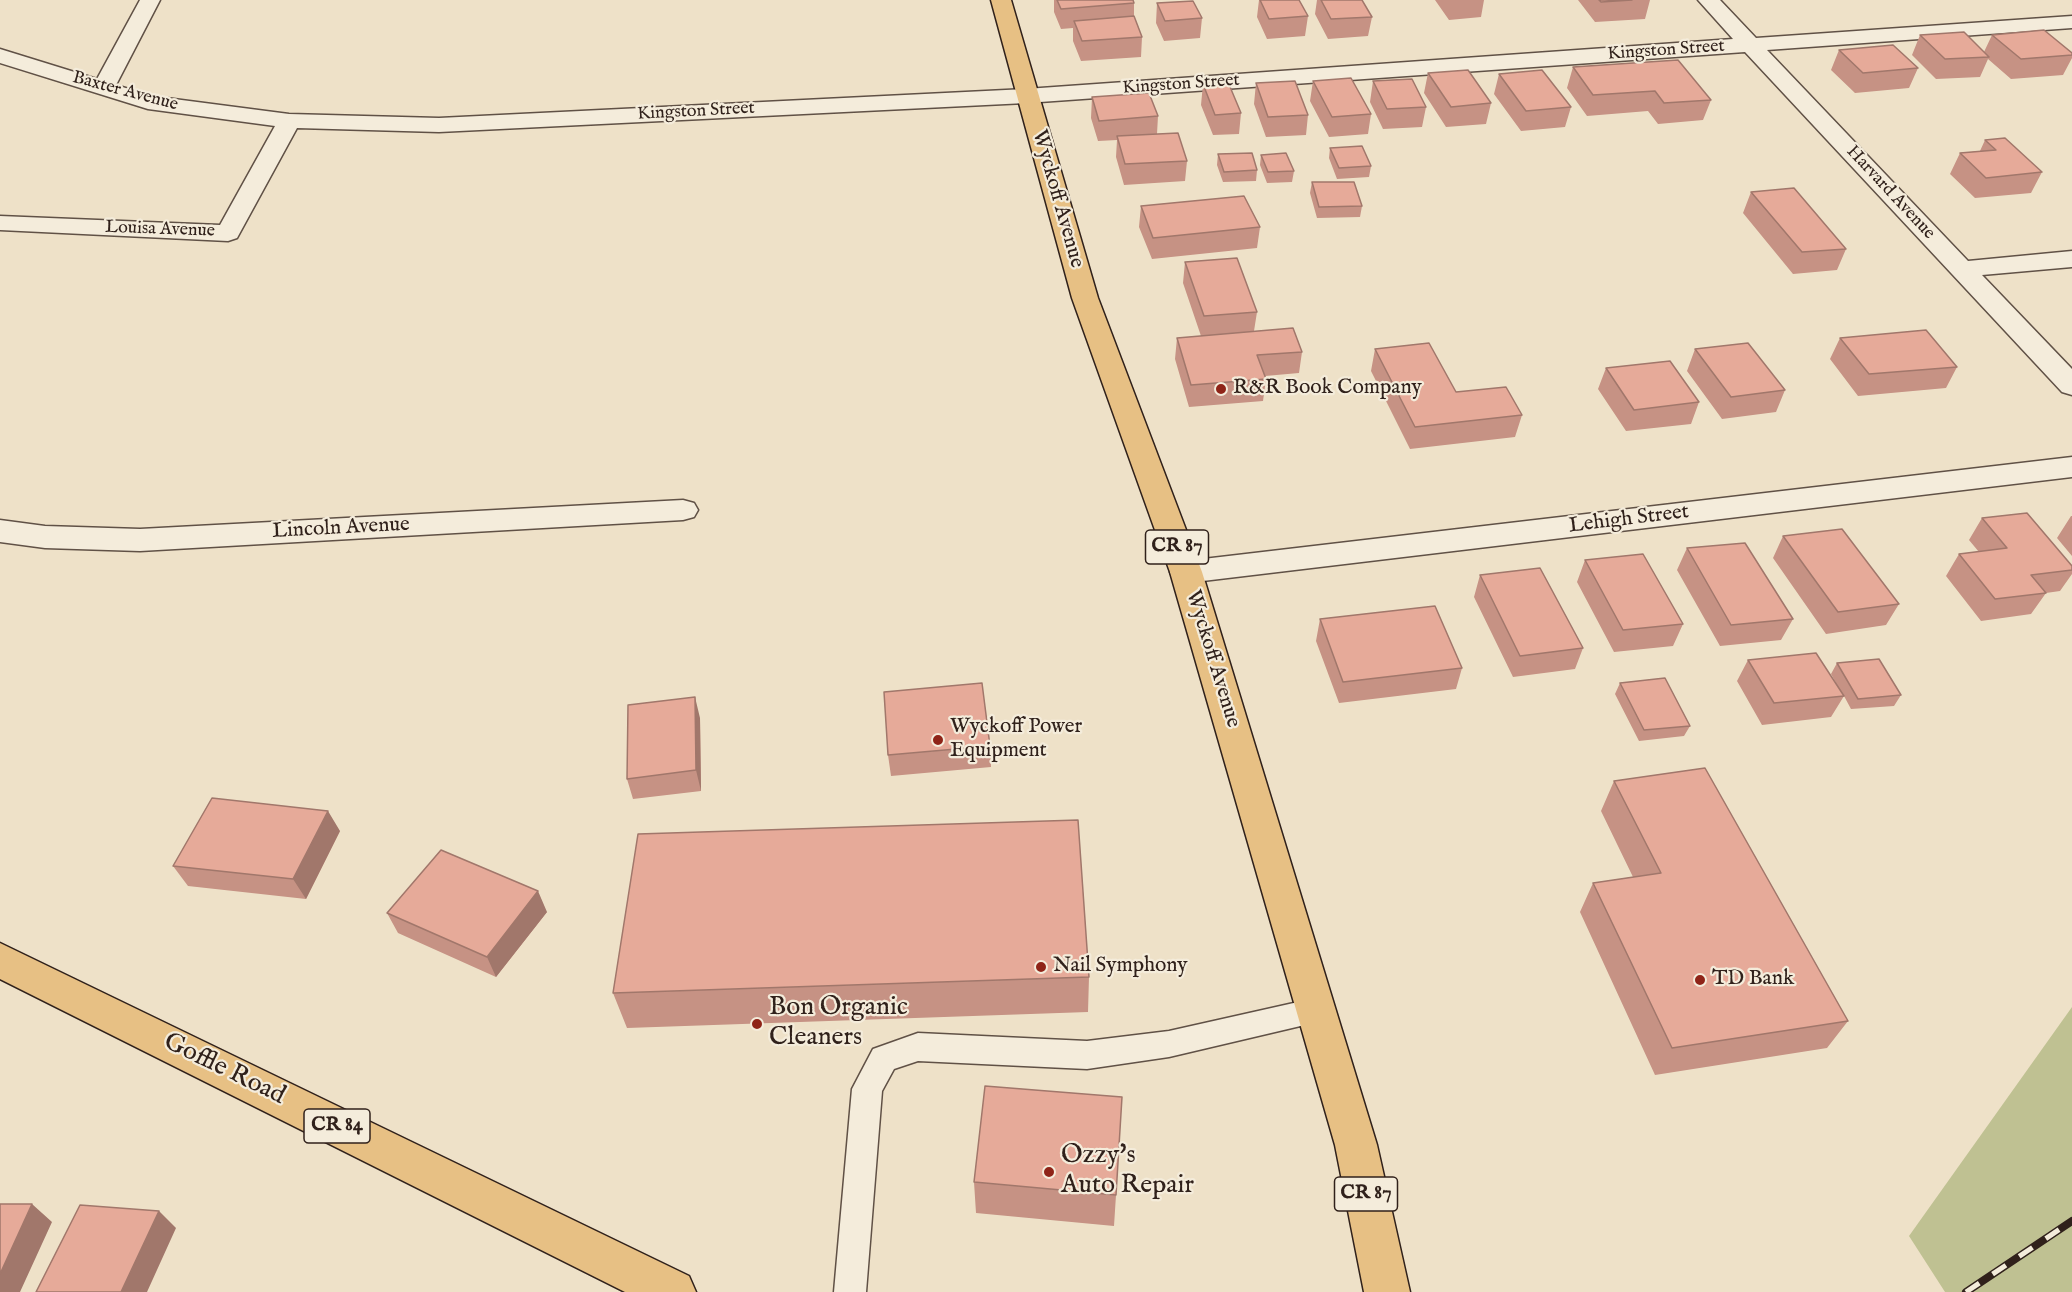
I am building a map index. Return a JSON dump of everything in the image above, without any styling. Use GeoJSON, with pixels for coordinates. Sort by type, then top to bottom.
{"type":"FeatureCollection","features":[{"type":"Feature","properties":{"kind":"main road","name":"Wyckoff Avenue"},"geometry":{"type":"LineString","coordinates":[[1001,0],[1026,96],[1085,298],[1186,572],[1356,1145],[1386,1292]]}},
{"type":"Feature","properties":{"kind":"main road","name":"Goffle Road"},"geometry":{"type":"LineString","coordinates":[[0,960],[673,1292]]}},
{"type":"Feature","properties":{"kind":"street"},"geometry":{"type":"LineString","coordinates":[[103,88],[150,0]]}},
{"type":"Feature","properties":{"kind":"street","name":"Harvard Avenue"},"geometry":{"type":"LineString","coordinates":[[1708,0],[2072,386]]}},
{"type":"Feature","properties":{"kind":"street","name":"Kingston Street"},"geometry":{"type":"LineString","coordinates":[[289,121],[439,124],[1026,96],[2072,22]]}},
{"type":"Feature","properties":{"kind":"street","name":"Baxter Avenue"},"geometry":{"type":"LineString","coordinates":[[0,56],[148,102],[289,121]]}},
{"type":"Feature","properties":{"kind":"street","name":"Louisa Avenue"},"geometry":{"type":"LineString","coordinates":[[0,223],[228,233],[289,121]]}},
{"type":"Feature","properties":{"kind":"street"},"geometry":{"type":"LineString","coordinates":[[1962,269],[2072,259]]}},
{"type":"Feature","properties":{"kind":"street","name":"Lehigh Street"},"geometry":{"type":"LineString","coordinates":[[1186,572],[2072,467]]}},
{"type":"Feature","properties":{"kind":"street","name":"Lincoln Avenue"},"geometry":{"type":"LineString","coordinates":[[0,531],[45,537],[140,540],[683,510]]}},
{"type":"Feature","properties":{"kind":"lane"},"geometry":{"type":"LineString","coordinates":[[850,1292],[867,1089],[884,1059],[918,1047],[1087,1055],[1169,1044],[1316,1011]]}},
{"type":"Feature","properties":{"kind":"green space"},"geometry":{"type":"Polygon","coordinates":[[[2072,1007],[2072,1292],[1945,1292],[1909,1236],[2072,1007]]]}},
{"type":"Feature","properties":{"kind":"building"},"geometry":{"type":"Polygon","coordinates":[[[1057,0],[1133,0],[1134,3],[1061,9],[1057,0]]]}},
{"type":"Feature","properties":{"kind":"building"},"geometry":{"type":"Polygon","coordinates":[[[1260,0],[1299,0],[1308,16],[1269,19],[1260,0]]]}},
{"type":"Feature","properties":{"kind":"building"},"geometry":{"type":"Polygon","coordinates":[[[1321,0],[1362,0],[1372,17],[1331,19],[1321,0]]]}},
{"type":"Feature","properties":{"kind":"building"},"geometry":{"type":"Polygon","coordinates":[[[1599,0],[1632,0],[1601,2],[1599,0]]]}},
{"type":"Feature","properties":{"kind":"building"},"geometry":{"type":"Polygon","coordinates":[[[1193,1],[1202,18],[1165,21],[1157,3],[1193,1]]]}},
{"type":"Feature","properties":{"kind":"building"},"geometry":{"type":"Polygon","coordinates":[[[1134,16],[1142,37],[1082,41],[1074,21],[1134,16]]]}},
{"type":"Feature","properties":{"kind":"building"},"geometry":{"type":"Polygon","coordinates":[[[2044,30],[2072,55],[2021,59],[1992,35],[2044,30]]]}},
{"type":"Feature","properties":{"kind":"building"},"geometry":{"type":"Polygon","coordinates":[[[1964,32],[1989,57],[1945,59],[1920,35],[1964,32]]]}},
{"type":"Feature","properties":{"kind":"building"},"geometry":{"type":"Polygon","coordinates":[[[1893,45],[1918,68],[1863,73],[1839,50],[1893,45]]]}},
{"type":"Feature","properties":{"kind":"building"},"geometry":{"type":"Polygon","coordinates":[[[1678,60],[1711,100],[1664,103],[1655,91],[1593,95],[1573,67],[1678,60]]]}},
{"type":"Feature","properties":{"kind":"building"},"geometry":{"type":"Polygon","coordinates":[[[1468,70],[1491,103],[1451,107],[1428,73],[1468,70]]]}},
{"type":"Feature","properties":{"kind":"building"},"geometry":{"type":"Polygon","coordinates":[[[1542,70],[1571,107],[1526,111],[1499,74],[1542,70]]]}},
{"type":"Feature","properties":{"kind":"building"},"geometry":{"type":"Polygon","coordinates":[[[1351,78],[1371,114],[1332,117],[1313,81],[1351,78]]]}},
{"type":"Feature","properties":{"kind":"building"},"geometry":{"type":"Polygon","coordinates":[[[1412,79],[1426,107],[1387,109],[1373,81],[1412,79]]]}},
{"type":"Feature","properties":{"kind":"building"},"geometry":{"type":"Polygon","coordinates":[[[1295,81],[1308,115],[1268,117],[1256,83],[1295,81]]]}},
{"type":"Feature","properties":{"kind":"building"},"geometry":{"type":"Polygon","coordinates":[[[1228,82],[1241,113],[1215,115],[1203,84],[1228,82]]]}},
{"type":"Feature","properties":{"kind":"building"},"geometry":{"type":"Polygon","coordinates":[[[1149,93],[1158,116],[1099,121],[1092,97],[1149,93]]]}},
{"type":"Feature","properties":{"kind":"building"},"geometry":{"type":"Polygon","coordinates":[[[1178,133],[1187,161],[1125,164],[1117,136],[1178,133]]]}},
{"type":"Feature","properties":{"kind":"building"},"geometry":{"type":"Polygon","coordinates":[[[2005,138],[2042,172],[1986,178],[1960,153],[1996,150],[1985,140],[2005,138]]]}},
{"type":"Feature","properties":{"kind":"building"},"geometry":{"type":"Polygon","coordinates":[[[1362,146],[1371,166],[1339,168],[1330,148],[1362,146]]]}},
{"type":"Feature","properties":{"kind":"building"},"geometry":{"type":"Polygon","coordinates":[[[1252,153],[1257,170],[1224,172],[1218,154],[1252,153]]]}},
{"type":"Feature","properties":{"kind":"building"},"geometry":{"type":"Polygon","coordinates":[[[1286,153],[1294,171],[1268,172],[1261,155],[1286,153]]]}},
{"type":"Feature","properties":{"kind":"building"},"geometry":{"type":"Polygon","coordinates":[[[1312,182],[1354,182],[1362,206],[1319,207],[1312,182]]]}},
{"type":"Feature","properties":{"kind":"building"},"geometry":{"type":"Polygon","coordinates":[[[1794,188],[1846,249],[1802,252],[1751,192],[1794,188]]]}},
{"type":"Feature","properties":{"kind":"building"},"geometry":{"type":"Polygon","coordinates":[[[1244,196],[1260,227],[1153,238],[1141,206],[1244,196]]]}},
{"type":"Feature","properties":{"kind":"building"},"geometry":{"type":"Polygon","coordinates":[[[1237,258],[1257,312],[1204,316],[1185,262],[1237,258]]]}},
{"type":"Feature","properties":{"kind":"building"},"geometry":{"type":"Polygon","coordinates":[[[1293,328],[1302,352],[1257,355],[1266,379],[1191,385],[1177,338],[1293,328]]]}},
{"type":"Feature","properties":{"kind":"building"},"geometry":{"type":"Polygon","coordinates":[[[1926,330],[1957,367],[1869,374],[1840,338],[1926,330]]]}},
{"type":"Feature","properties":{"kind":"building"},"geometry":{"type":"Polygon","coordinates":[[[1429,343],[1456,392],[1506,387],[1522,415],[1415,427],[1375,349],[1429,343]]]}},
{"type":"Feature","properties":{"kind":"building"},"geometry":{"type":"Polygon","coordinates":[[[1748,343],[1785,390],[1731,397],[1695,349],[1748,343]]]}},
{"type":"Feature","properties":{"kind":"building"},"geometry":{"type":"Polygon","coordinates":[[[1670,361],[1699,402],[1634,410],[1606,368],[1670,361]]]}},
{"type":"Feature","properties":{"kind":"building"},"geometry":{"type":"Polygon","coordinates":[[[2027,513],[2072,566],[2072,570],[2031,575],[2046,593],[1995,599],[1959,554],[2007,548],[1982,518],[2027,513]]]}},
{"type":"Feature","properties":{"kind":"building"},"geometry":{"type":"Polygon","coordinates":[[[1842,529],[1899,604],[1838,612],[1783,536],[1842,529]]]}},
{"type":"Feature","properties":{"kind":"building"},"geometry":{"type":"Polygon","coordinates":[[[1745,543],[1793,619],[1731,625],[1687,548],[1745,543]]]}},
{"type":"Feature","properties":{"kind":"building"},"geometry":{"type":"Polygon","coordinates":[[[1643,554],[1683,624],[1623,630],[1585,560],[1643,554]]]}},
{"type":"Feature","properties":{"kind":"building"},"geometry":{"type":"Polygon","coordinates":[[[1540,568],[1583,648],[1520,656],[1480,575],[1540,568]]]}},
{"type":"Feature","properties":{"kind":"building"},"geometry":{"type":"Polygon","coordinates":[[[1435,606],[1462,668],[1343,682],[1320,619],[1435,606]]]}},
{"type":"Feature","properties":{"kind":"building"},"geometry":{"type":"Polygon","coordinates":[[[1816,653],[1844,696],[1774,703],[1748,660],[1816,653]]]}},
{"type":"Feature","properties":{"kind":"building"},"geometry":{"type":"Polygon","coordinates":[[[1879,659],[1901,695],[1858,699],[1837,663],[1879,659]]]}},
{"type":"Feature","properties":{"kind":"building"},"geometry":{"type":"Polygon","coordinates":[[[1665,678],[1690,726],[1644,730],[1620,683],[1665,678]]]}},
{"type":"Feature","properties":{"kind":"building","name":"Wyckoff Power Equipment"},"geometry":{"type":"Polygon","coordinates":[[[982,683],[990,746],[888,755],[884,692],[982,683]]]}},
{"type":"Feature","properties":{"kind":"building"},"geometry":{"type":"Polygon","coordinates":[[[695,697],[696,770],[627,779],[628,705],[695,697]]]}},
{"type":"Feature","properties":{"kind":"building","name":"TD Bank"},"geometry":{"type":"Polygon","coordinates":[[[1705,768],[1848,1021],[1672,1048],[1593,883],[1661,873],[1614,781],[1705,768]]]}},
{"type":"Feature","properties":{"kind":"building"},"geometry":{"type":"Polygon","coordinates":[[[212,798],[328,811],[293,879],[173,866],[212,798]]]}},
{"type":"Feature","properties":{"kind":"building"},"geometry":{"type":"Polygon","coordinates":[[[1078,820],[1089,977],[613,993],[638,834],[1078,820]]]}},
{"type":"Feature","properties":{"kind":"building"},"geometry":{"type":"Polygon","coordinates":[[[441,850],[538,891],[487,957],[387,913],[441,850]]]}},
{"type":"Feature","properties":{"kind":"building","name":"Ozzy's Auto Repair"},"geometry":{"type":"Polygon","coordinates":[[[985,1086],[1122,1097],[1116,1195],[974,1182],[985,1086]]]}},
{"type":"Feature","properties":{"kind":"building"},"geometry":{"type":"Polygon","coordinates":[[[0,1204],[32,1204],[0,1274],[0,1204]]]}},
{"type":"Feature","properties":{"kind":"building"},"geometry":{"type":"Polygon","coordinates":[[[80,1205],[159,1211],[121,1292],[36,1292],[80,1205]]]}},
{"type":"Feature","properties":{"kind":"railway"},"geometry":{"type":"LineString","coordinates":[[1966,1292],[2072,1221]]}},
{"type":"Feature","properties":{"kind":"place","name":"R&R Book Company"},"geometry":{"type":"Point","coordinates":[1221,389]}},
{"type":"Feature","properties":{"kind":"place","name":"Wyckoff Power Equipment"},"geometry":{"type":"Point","coordinates":[938,740]}},
{"type":"Feature","properties":{"kind":"place","name":"Nail Symphony"},"geometry":{"type":"Point","coordinates":[1041,967]}},
{"type":"Feature","properties":{"kind":"place","name":"TD Bank"},"geometry":{"type":"Point","coordinates":[1700,980]}},
{"type":"Feature","properties":{"kind":"place","name":"Bon Organic Cleaners"},"geometry":{"type":"Point","coordinates":[757,1024]}},
{"type":"Feature","properties":{"kind":"place","name":"Ozzy's Auto Repair"},"geometry":{"type":"Point","coordinates":[1049,1172]}}]}
